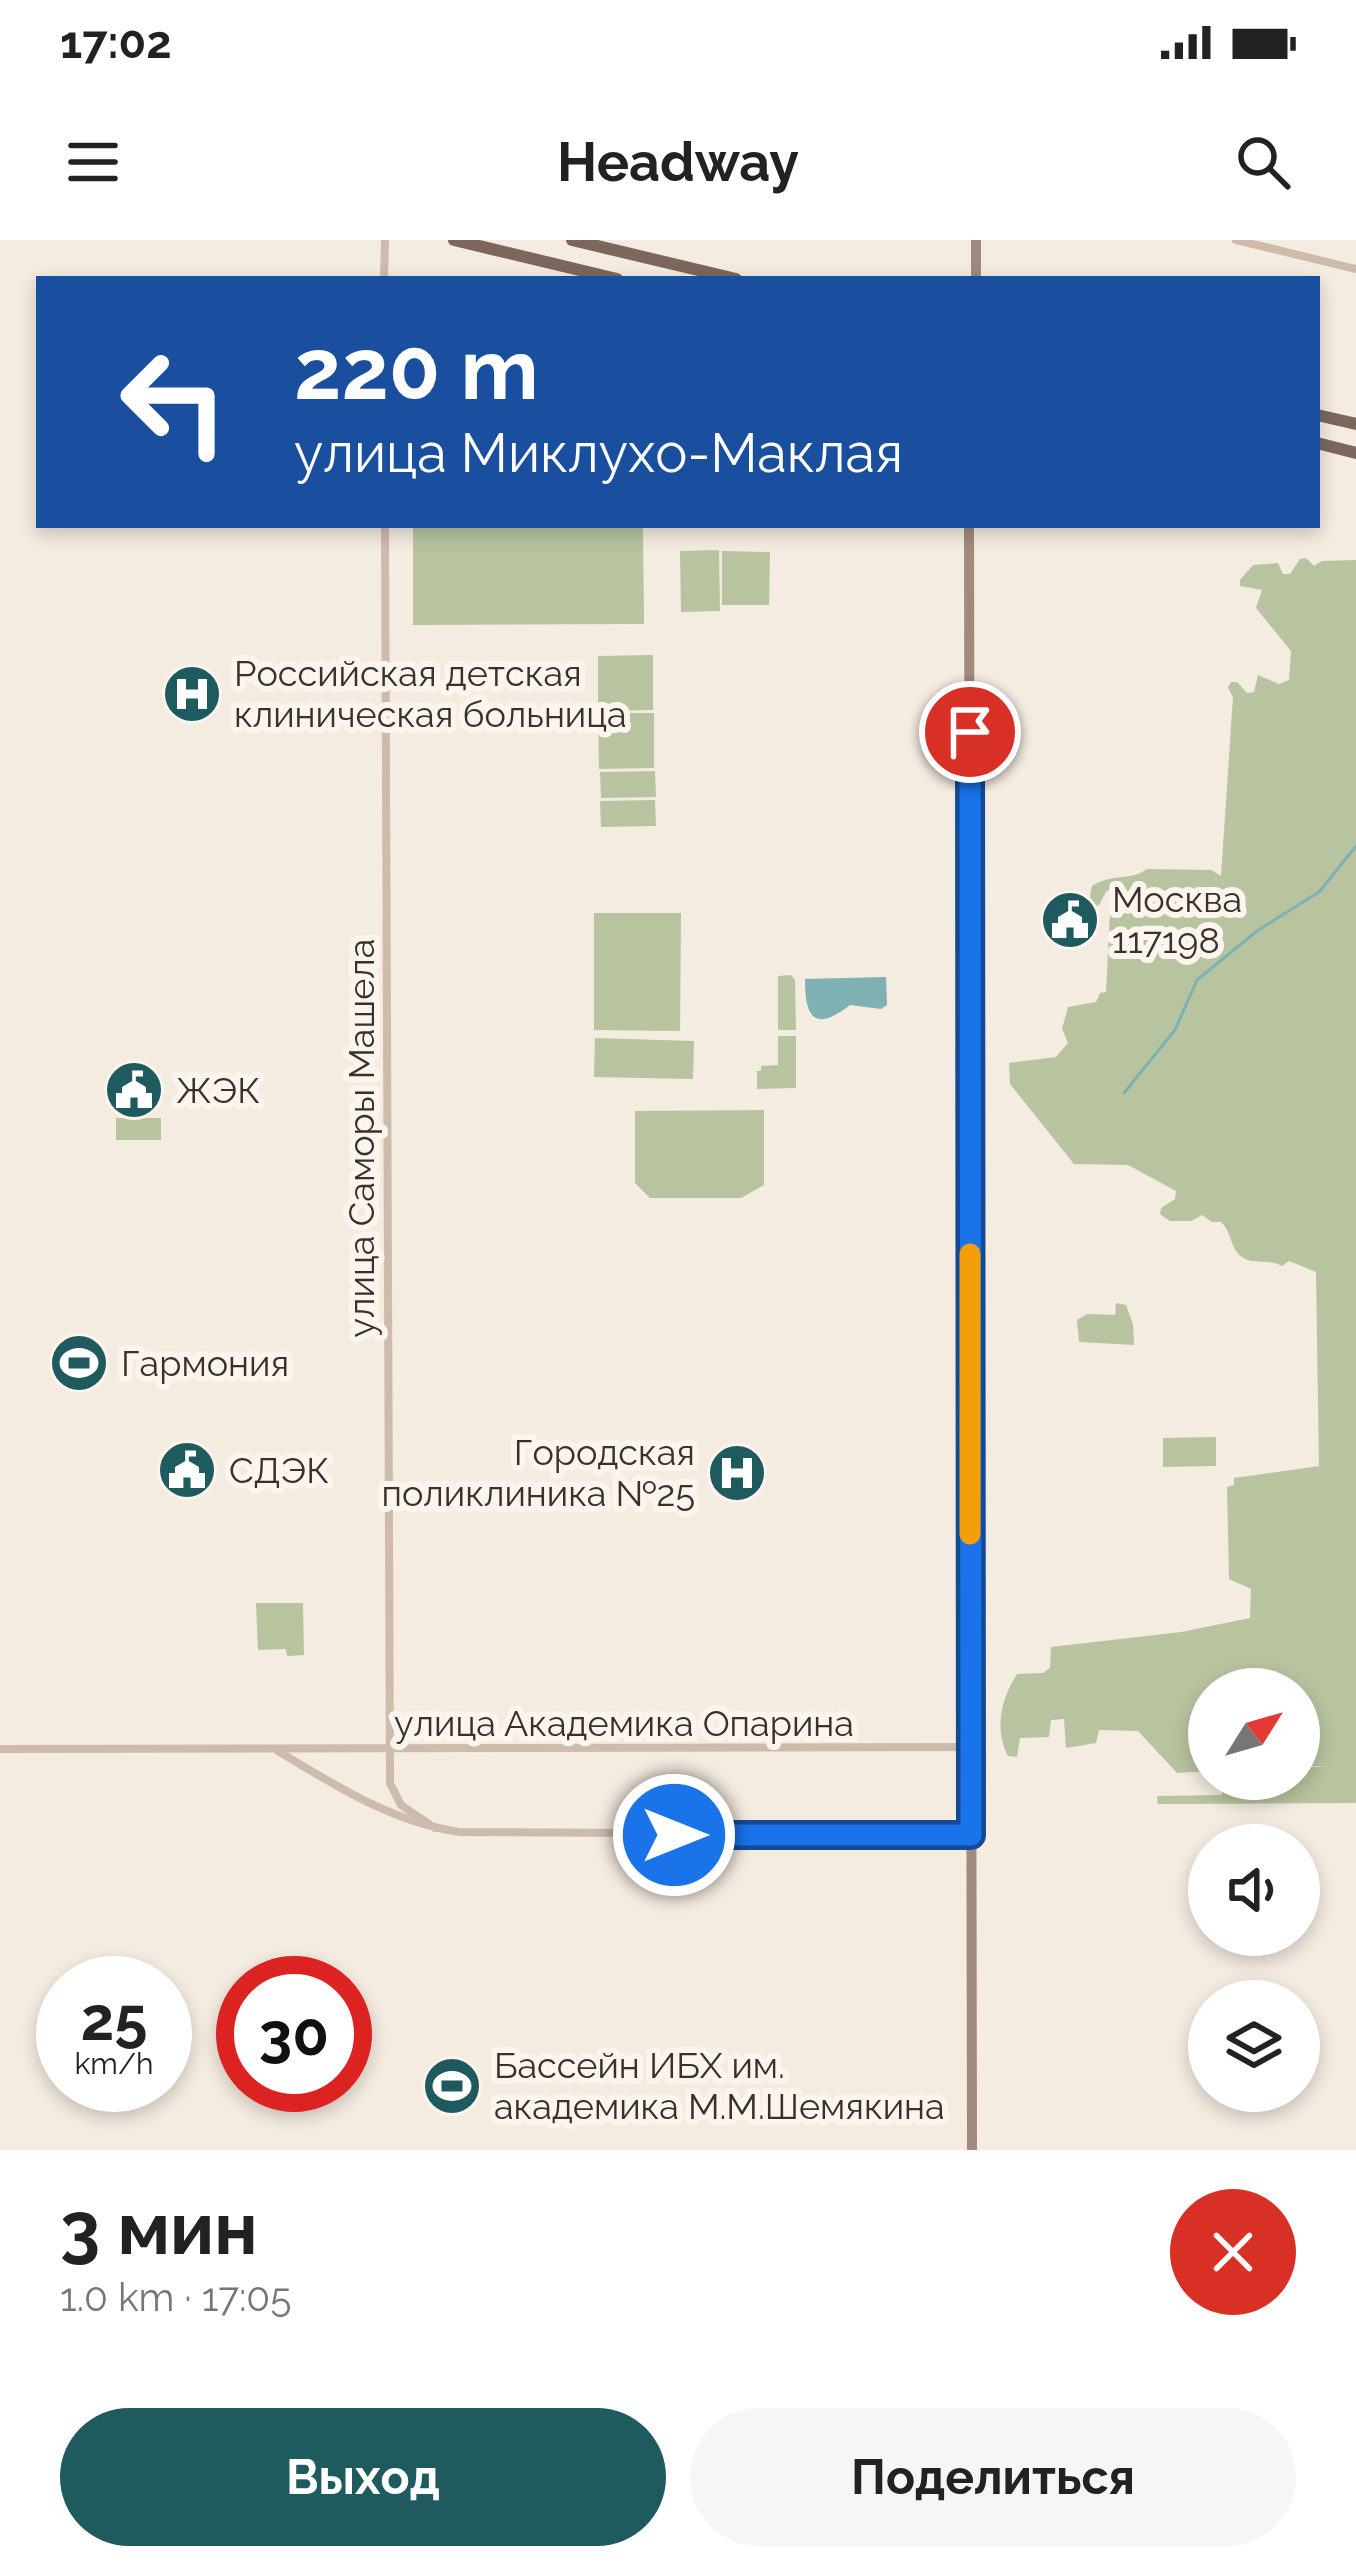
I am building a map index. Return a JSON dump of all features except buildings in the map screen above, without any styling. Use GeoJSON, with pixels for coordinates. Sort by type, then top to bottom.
{"type":"FeatureCollection","features":[{"type":"Feature","properties":{"kind":"main road"},"geometry":{"type":"LineString","coordinates":[[454,240],[604,276]]}},
{"type":"Feature","properties":{"kind":"main road"},"geometry":{"type":"LineString","coordinates":[[572,240],[723,276]]}},
{"type":"Feature","properties":{"kind":"main road"},"geometry":{"type":"LineString","coordinates":[[976,240],[976,276]]}},
{"type":"Feature","properties":{"kind":"main road"},"geometry":{"type":"LineString","coordinates":[[1320,416],[1356,424]]}},
{"type":"Feature","properties":{"kind":"main road"},"geometry":{"type":"LineString","coordinates":[[1320,444],[1356,453]]}},
{"type":"Feature","properties":{"kind":"main road"},"geometry":{"type":"LineString","coordinates":[[969,528],[972,2150]]}},
{"type":"Feature","properties":{"kind":"street"},"geometry":{"type":"LineString","coordinates":[[385,240],[385,276]]}},
{"type":"Feature","properties":{"kind":"street"},"geometry":{"type":"LineString","coordinates":[[1236,240],[1356,269]]}},
{"type":"Feature","properties":{"kind":"street","name":"улица Саморы Машела"},"geometry":{"type":"LineString","coordinates":[[386,528],[390,1750],[394,1796],[435,1828]]}},
{"type":"Feature","properties":{"kind":"street","name":"улица Академика Опарина"},"geometry":{"type":"LineString","coordinates":[[0,1750],[971,1747]]}},
{"type":"Feature","properties":{"kind":"street"},"geometry":{"type":"LineString","coordinates":[[277,1750],[361,1801],[435,1828],[604,1835],[971,1835]]}},
{"type":"Feature","properties":{"kind":"green space"},"geometry":{"type":"Polygon","coordinates":[[[413,528],[643,528],[644,624],[413,625],[413,528]]]}},
{"type":"Feature","properties":{"kind":"green space"},"geometry":{"type":"Polygon","coordinates":[[[719,550],[720,611],[681,612],[680,551],[719,550]]]}},
{"type":"Feature","properties":{"kind":"green space"},"geometry":{"type":"Polygon","coordinates":[[[722,551],[770,552],[769,605],[722,605],[722,551]]]}},
{"type":"Feature","properties":{"kind":"green space"},"geometry":{"type":"Polygon","coordinates":[[[1300,559],[1314,566],[1322,561],[1356,560],[1356,1803],[1158,1804],[1157,1796],[1320,1800],[1320,1767],[1328,1767],[1320,1766],[1320,1668],[1188,1668],[1188,1772],[1177,1773],[1138,1731],[1099,1730],[1096,1743],[1066,1748],[1064,1719],[1051,1720],[1049,1737],[1020,1738],[1017,1757],[1008,1756],[1000,1725],[1003,1704],[1017,1674],[1043,1673],[1050,1668],[1051,1647],[1181,1632],[1250,1618],[1251,1589],[1229,1579],[1227,1487],[1234,1485],[1234,1478],[1319,1466],[1316,1272],[1289,1261],[1282,1266],[1247,1260],[1235,1250],[1221,1222],[1202,1215],[1191,1221],[1170,1221],[1160,1214],[1161,1208],[1175,1199],[1176,1191],[1128,1165],[1074,1164],[1010,1084],[1009,1063],[1056,1057],[1068,1043],[1062,1029],[1068,1007],[1096,1002],[1106,992],[1111,893],[1107,890],[1093,907],[1089,902],[1092,886],[1147,869],[1211,870],[1221,876],[1233,697],[1228,688],[1237,682],[1247,693],[1254,692],[1258,675],[1279,684],[1289,680],[1291,651],[1256,608],[1262,590],[1240,586],[1240,580],[1253,565],[1278,563],[1283,574],[1290,574],[1300,559]]]}},
{"type":"Feature","properties":{"kind":"green space"},"geometry":{"type":"Polygon","coordinates":[[[653,655],[653,710],[598,711],[598,656],[653,655]]]}},
{"type":"Feature","properties":{"kind":"green space"},"geometry":{"type":"Polygon","coordinates":[[[598,713],[654,713],[654,768],[599,769],[598,713]]]}},
{"type":"Feature","properties":{"kind":"green space"},"geometry":{"type":"Polygon","coordinates":[[[655,771],[656,797],[601,798],[600,772],[655,771]]]}},
{"type":"Feature","properties":{"kind":"green space"},"geometry":{"type":"Polygon","coordinates":[[[655,800],[656,826],[601,827],[600,801],[655,800]]]}},
{"type":"Feature","properties":{"kind":"green space"},"geometry":{"type":"Polygon","coordinates":[[[594,913],[681,913],[680,1031],[594,1030],[594,913]]]}},
{"type":"Feature","properties":{"kind":"green space"},"geometry":{"type":"Polygon","coordinates":[[[791,975],[796,1030],[778,1030],[778,976],[791,975]]]}},
{"type":"Feature","properties":{"kind":"green space"},"geometry":{"type":"Polygon","coordinates":[[[778,1036],[796,1036],[796,1088],[757,1089],[761,1066],[778,1065],[778,1036]]]}},
{"type":"Feature","properties":{"kind":"green space"},"geometry":{"type":"Polygon","coordinates":[[[595,1038],[694,1041],[693,1079],[594,1077],[595,1038]]]}},
{"type":"Feature","properties":{"kind":"green space"},"geometry":{"type":"Polygon","coordinates":[[[764,1110],[764,1185],[741,1198],[650,1198],[635,1183],[635,1111],[764,1110]]]}},
{"type":"Feature","properties":{"kind":"green space"},"geometry":{"type":"Polygon","coordinates":[[[116,1118],[161,1118],[161,1140],[116,1140],[116,1118]]]}},
{"type":"Feature","properties":{"kind":"green space"},"geometry":{"type":"Polygon","coordinates":[[[1116,1303],[1126,1305],[1134,1345],[1079,1342],[1077,1320],[1087,1314],[1115,1315],[1116,1303]]]}},
{"type":"Feature","properties":{"kind":"green space"},"geometry":{"type":"Polygon","coordinates":[[[1216,1437],[1216,1466],[1163,1467],[1163,1438],[1216,1437]]]}},
{"type":"Feature","properties":{"kind":"green space"},"geometry":{"type":"Polygon","coordinates":[[[256,1603],[303,1603],[304,1655],[287,1656],[286,1649],[258,1650],[256,1603]]]}},
{"type":"Feature","properties":{"kind":"water"},"geometry":{"type":"Polygon","coordinates":[[[886,977],[887,1005],[881,1009],[850,1005],[820,1019],[810,1011],[805,979],[886,977]]]}},
{"type":"Feature","properties":{"kind":"waterway"},"geometry":{"type":"LineString","coordinates":[[1124,1093],[1175,1030],[1197,980],[1257,931],[1319,892],[1356,846]]}},
{"type":"Feature","properties":{"kind":"slow traffic"},"geometry":{"type":"LineString","coordinates":[[970,1254],[970,1534]]}},
{"type":"Feature","properties":{"kind":"place","name":"Российская детская клиническая больница"},"geometry":{"type":"Point","coordinates":[192,694]}},
{"type":"Feature","properties":{"kind":"place","name":"Москва 117198"},"geometry":{"type":"Point","coordinates":[1070,920]}},
{"type":"Feature","properties":{"kind":"place","name":"ЖЭК"},"geometry":{"type":"Point","coordinates":[134,1090]}},
{"type":"Feature","properties":{"kind":"place","name":"Гармония"},"geometry":{"type":"Point","coordinates":[79,1363]}},
{"type":"Feature","properties":{"kind":"place","name":"СДЭК"},"geometry":{"type":"Point","coordinates":[187,1470]}},
{"type":"Feature","properties":{"kind":"place","name":"Городская поликлиника №25"},"geometry":{"type":"Point","coordinates":[737,1473]}},
{"type":"Feature","properties":{"kind":"place","name":"Бассейн ИБХ им. академика М.М.Шемякина"},"geometry":{"type":"Point","coordinates":[452,2086]}},
{"type":"Feature","properties":{"kind":"route"},"geometry":{"type":"LineString","coordinates":[[674,1835],[971,1835],[970,732]]}}]}
